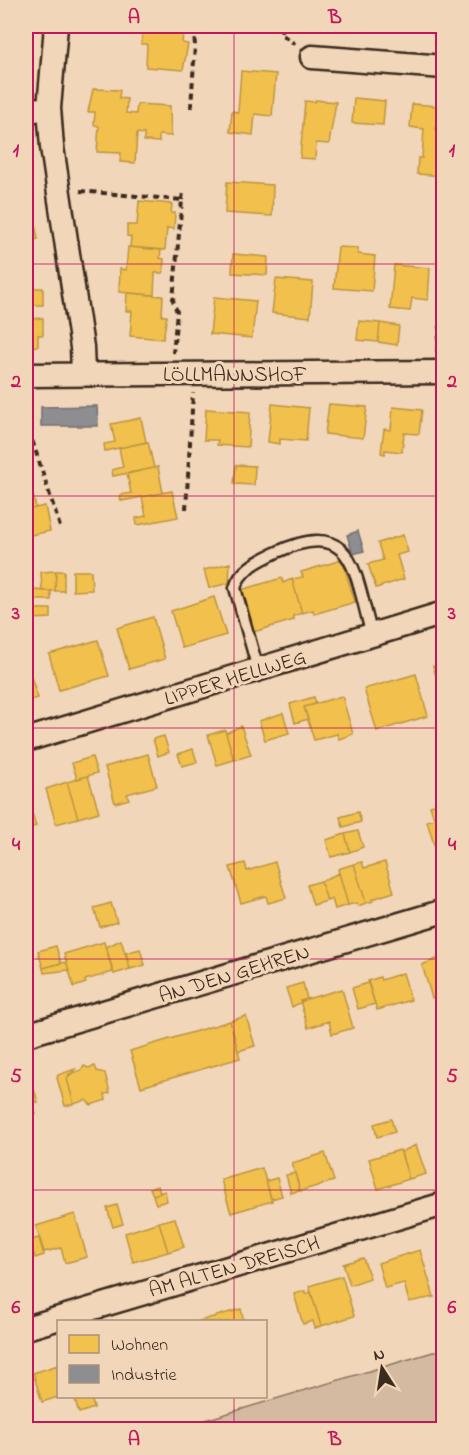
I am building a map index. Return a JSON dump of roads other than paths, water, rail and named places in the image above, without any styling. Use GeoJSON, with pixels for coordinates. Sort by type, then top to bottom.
{"type":"FeatureCollection","features":[{"type":"Feature","properties":{"kind":"street"},"geometry":{"type":"LineString","coordinates":[[56,26],[49,108],[57,189],[82,346],[83,374]]}},
{"type":"Feature","properties":{"kind":"street"},"geometry":{"type":"LineString","coordinates":[[312,57],[444,67]]}},
{"type":"Feature","properties":{"kind":"street"},"geometry":{"type":"LineString","coordinates":[[26,111],[49,108]]}},
{"type":"Feature","properties":{"kind":"street","name":"LÖLLMANNSHOF"},"geometry":{"type":"LineString","coordinates":[[26,375],[439,372]]}},
{"type":"Feature","properties":{"kind":"street","name":"LIPPER HELLWEG"},"geometry":{"type":"LineString","coordinates":[[26,740],[444,613]]}},
{"type":"Feature","properties":{"kind":"street","name":"AN DEN GEHREN"},"geometry":{"type":"LineString","coordinates":[[26,1035],[444,911]]}},
{"type":"Feature","properties":{"kind":"street","name":"AM ALTEN DREISCH"},"geometry":{"type":"LineString","coordinates":[[26,1328],[444,1204]]}},
{"type":"Feature","properties":{"kind":"lane"},"geometry":{"type":"LineString","coordinates":[[258,669],[235,588],[244,571],[295,543],[315,539],[330,541],[342,549],[350,561],[372,635]]}}]}
